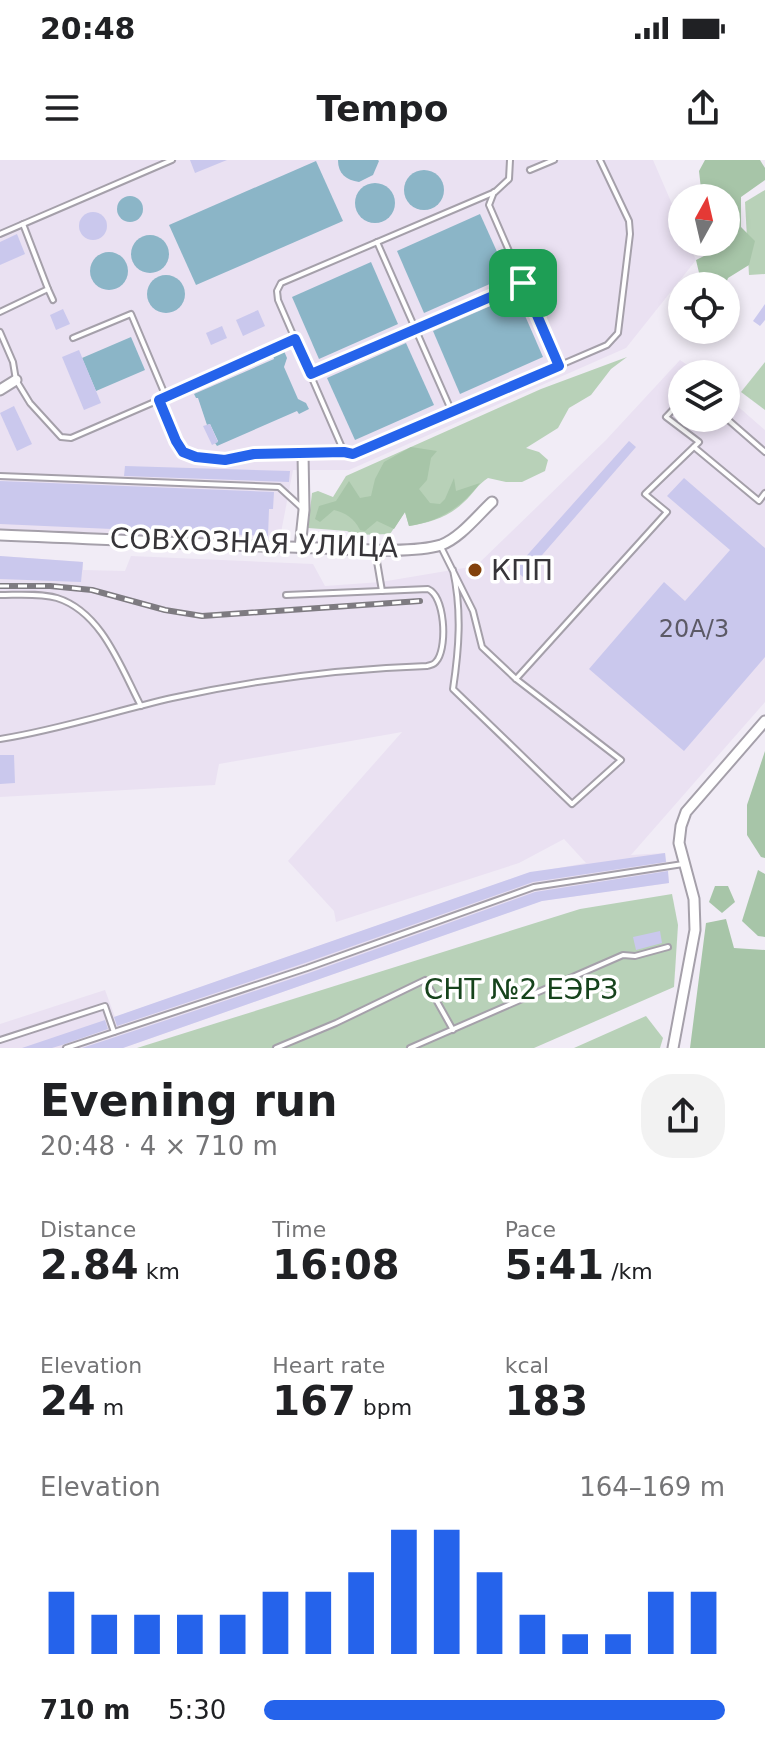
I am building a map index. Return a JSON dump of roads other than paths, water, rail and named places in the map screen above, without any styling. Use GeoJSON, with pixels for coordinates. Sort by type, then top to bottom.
{"type":"FeatureCollection","features":[{"type":"Feature","properties":{"kind":"street"},"geometry":{"type":"LineString","coordinates":[[0,390],[16,380]]}},
{"type":"Feature","properties":{"kind":"street"},"geometry":{"type":"LineString","coordinates":[[300,548],[304,510],[303,453]]}},
{"type":"Feature","properties":{"kind":"street","name":"СОВХОЗНАЯ УЛИЦА"},"geometry":{"type":"LineString","coordinates":[[0,535],[375,550],[440,545],[453,538],[492,502]]}},
{"type":"Feature","properties":{"kind":"street"},"geometry":{"type":"LineString","coordinates":[[673,1048],[695,930],[694,899],[679,843],[681,826],[686,812],[765,721]]}},
{"type":"Feature","properties":{"kind":"lane"},"geometry":{"type":"LineString","coordinates":[[0,234],[172,160]]}},
{"type":"Feature","properties":{"kind":"lane"},"geometry":{"type":"LineString","coordinates":[[344,452],[278,300],[277,291],[281,283],[495,192],[509,179],[510,160]]}},
{"type":"Feature","properties":{"kind":"lane"},"geometry":{"type":"LineString","coordinates":[[530,170],[554,160]]}},
{"type":"Feature","properties":{"kind":"lane"},"geometry":{"type":"LineString","coordinates":[[159,400],[183,452],[196,457],[225,460],[254,454],[353,454],[607,345],[618,333],[630,234],[629,221],[600,160]]}},
{"type":"Feature","properties":{"kind":"lane"},"geometry":{"type":"LineString","coordinates":[[489,205],[495,192]]}},
{"type":"Feature","properties":{"kind":"lane"},"geometry":{"type":"LineString","coordinates":[[475,200],[489,205],[559,366]]}},
{"type":"Feature","properties":{"kind":"lane"},"geometry":{"type":"LineString","coordinates":[[23,224],[53,300]]}},
{"type":"Feature","properties":{"kind":"lane"},"geometry":{"type":"LineString","coordinates":[[376,242],[452,412]]}},
{"type":"Feature","properties":{"kind":"lane"},"geometry":{"type":"LineString","coordinates":[[311,374],[523,283]]}},
{"type":"Feature","properties":{"kind":"lane"},"geometry":{"type":"LineString","coordinates":[[0,312],[48,289]]}},
{"type":"Feature","properties":{"kind":"lane"},"geometry":{"type":"LineString","coordinates":[[73,338],[131,314],[166,397]]}},
{"type":"Feature","properties":{"kind":"lane"},"geometry":{"type":"LineString","coordinates":[[0,332],[13,362],[16,380],[38,412],[61,437],[66,438],[295,339]]}},
{"type":"Feature","properties":{"kind":"lane"},"geometry":{"type":"LineString","coordinates":[[740,430],[765,452]]}},
{"type":"Feature","properties":{"kind":"lane"},"geometry":{"type":"LineString","coordinates":[[516,679],[667,512],[645,494],[699,442],[686,432]]}},
{"type":"Feature","properties":{"kind":"lane"},"geometry":{"type":"LineString","coordinates":[[694,447],[759,501],[765,493]]}},
{"type":"Feature","properties":{"kind":"lane"},"geometry":{"type":"LineString","coordinates":[[0,476],[279,487],[304,510]]}},
{"type":"Feature","properties":{"kind":"lane"},"geometry":{"type":"LineString","coordinates":[[440,545],[453,570],[473,611],[482,647],[516,679],[621,760],[572,804],[453,689],[459,647],[459,597],[453,570]]}},
{"type":"Feature","properties":{"kind":"lane"},"geometry":{"type":"LineString","coordinates":[[375,550],[382,591]]}},
{"type":"Feature","properties":{"kind":"lane"},"geometry":{"type":"LineString","coordinates":[[0,739],[141,706],[310,673],[434,664],[438,659],[442,643],[439,598],[428,589],[286,595]]}},
{"type":"Feature","properties":{"kind":"lane"},"geometry":{"type":"LineString","coordinates":[[0,595],[54,597],[80,610],[103,636],[141,706]]}},
{"type":"Feature","properties":{"kind":"lane"},"geometry":{"type":"LineString","coordinates":[[66,1048],[307,968],[534,887],[683,864]]}},
{"type":"Feature","properties":{"kind":"lane"},"geometry":{"type":"LineString","coordinates":[[410,1048],[623,955],[635,956],[668,947]]}},
{"type":"Feature","properties":{"kind":"lane"},"geometry":{"type":"LineString","coordinates":[[276,1048],[425,980],[453,1030]]}},
{"type":"Feature","properties":{"kind":"lane"},"geometry":{"type":"LineString","coordinates":[[0,1040],[105,1006],[114,1032]]}},
{"type":"Feature","properties":{"kind":"water"},"geometry":{"type":"Polygon","coordinates":[[[338,160],[379,161],[373,175],[359,182],[344,176],[338,160]]]}},
{"type":"Feature","properties":{"kind":"water"},"geometry":{"type":"Polygon","coordinates":[[[316,161],[343,221],[196,285],[169,225],[316,161]]]}},
{"type":"Feature","properties":{"kind":"water"},"geometry":{"type":"Polygon","coordinates":[[[424,170],[438,176],[444,190],[438,204],[424,210],[410,204],[404,190],[410,176],[424,170]]]}},
{"type":"Feature","properties":{"kind":"water"},"geometry":{"type":"Polygon","coordinates":[[[375,183],[389,189],[395,203],[389,217],[375,223],[361,217],[355,203],[361,189],[375,183]]]}},
{"type":"Feature","properties":{"kind":"water"},"geometry":{"type":"Polygon","coordinates":[[[130,196],[139,200],[143,209],[139,218],[130,222],[121,218],[117,209],[121,200],[130,196]]]}},
{"type":"Feature","properties":{"kind":"water"},"geometry":{"type":"Polygon","coordinates":[[[480,214],[508,276],[424,313],[397,251],[480,214]]]}},
{"type":"Feature","properties":{"kind":"water"},"geometry":{"type":"Polygon","coordinates":[[[150,235],[163,241],[169,254],[163,267],[150,273],[137,267],[131,254],[137,241],[150,235]]]}},
{"type":"Feature","properties":{"kind":"water"},"geometry":{"type":"Polygon","coordinates":[[[109,252],[122,258],[128,271],[122,284],[109,290],[96,284],[90,271],[96,258],[109,252]]]}},
{"type":"Feature","properties":{"kind":"water"},"geometry":{"type":"Polygon","coordinates":[[[371,262],[398,324],[319,359],[292,297],[371,262]]]}},
{"type":"Feature","properties":{"kind":"water"},"geometry":{"type":"Polygon","coordinates":[[[166,275],[179,281],[185,294],[179,307],[166,313],[153,307],[147,294],[153,281],[166,275]]]}},
{"type":"Feature","properties":{"kind":"water"},"geometry":{"type":"Polygon","coordinates":[[[516,295],[543,357],[460,394],[433,331],[516,295]]]}},
{"type":"Feature","properties":{"kind":"water"},"geometry":{"type":"Polygon","coordinates":[[[131,337],[145,370],[96,391],[82,358],[131,337]]]}},
{"type":"Feature","properties":{"kind":"water"},"geometry":{"type":"Polygon","coordinates":[[[406,343],[434,405],[355,440],[327,378],[406,343]]]}},
{"type":"Feature","properties":{"kind":"water"},"geometry":{"type":"Polygon","coordinates":[[[284,351],[287,358],[284,367],[298,399],[306,403],[309,409],[299,414],[297,411],[217,446],[215,443],[218,441],[210,424],[207,425],[194,394],[274,359],[273,356],[284,351]]]}},
{"type":"Feature","properties":{"kind":"railway"},"geometry":{"type":"LineString","coordinates":[[0,586],[92,590],[165,610],[202,616],[420,601]]}},
{"type":"Feature","properties":{"kind":"place","name":"КПП"},"geometry":{"type":"Point","coordinates":[475,570]}},
{"type":"Feature","properties":{"kind":"park label","name":"СНТ №2 ЕЭРЗ"},"geometry":{"type":"Point","coordinates":[521,989]}}]}
